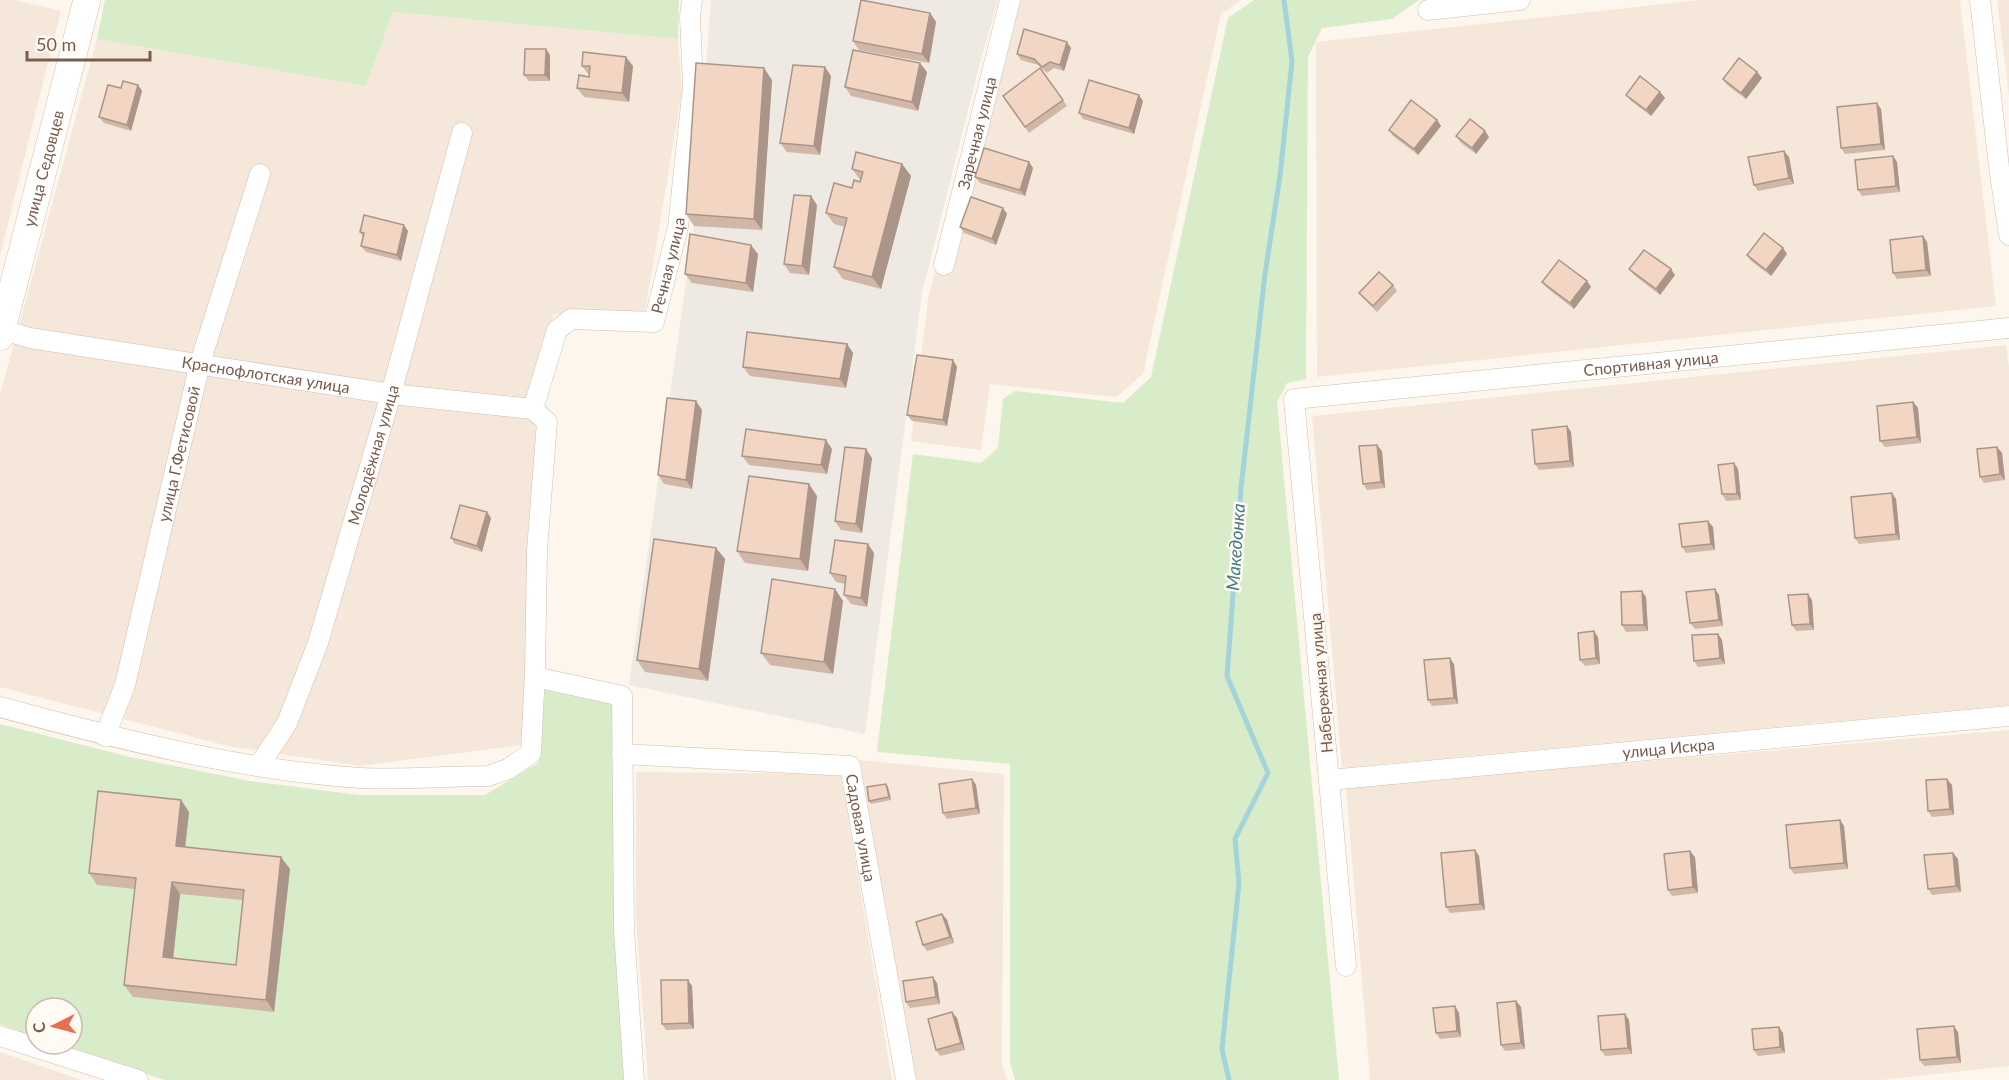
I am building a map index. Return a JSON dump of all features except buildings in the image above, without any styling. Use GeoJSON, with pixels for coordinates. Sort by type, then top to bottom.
{"type":"FeatureCollection","features":[{"type":"Feature","properties":{"kind":"street","name":"улица Седовцев"},"geometry":{"type":"LineString","coordinates":[[1,332],[87,0]]}},
{"type":"Feature","properties":{"kind":"street","name":"Речная улица"},"geometry":{"type":"LineString","coordinates":[[533,409],[557,330],[571,319],[654,322],[678,227],[693,86],[690,17],[692,0]]}},
{"type":"Feature","properties":{"kind":"street","name":"Заречная улица"},"geometry":{"type":"LineString","coordinates":[[944,265],[1010,0]]}},
{"type":"Feature","properties":{"kind":"street"},"geometry":{"type":"LineString","coordinates":[[1428,10],[1520,0]]}},
{"type":"Feature","properties":{"kind":"street"},"geometry":{"type":"LineString","coordinates":[[1980,0],[2009,235]]}},
{"type":"Feature","properties":{"kind":"street","name":"Молодёжная улица"},"geometry":{"type":"LineString","coordinates":[[259,766],[287,723],[318,643],[391,394],[462,133]]}},
{"type":"Feature","properties":{"kind":"street","name":"улица Г.Фетисовой"},"geometry":{"type":"LineString","coordinates":[[105,736],[125,685],[200,363],[260,174]]}},
{"type":"Feature","properties":{"kind":"street","name":"Спортивная улица"},"geometry":{"type":"LineString","coordinates":[[1294,399],[2009,328]]}},
{"type":"Feature","properties":{"kind":"street","name":"Краснофлотская улица"},"geometry":{"type":"LineString","coordinates":[[1,332],[391,394],[533,409]]}},
{"type":"Feature","properties":{"kind":"street","name":"Набережная улица"},"geometry":{"type":"LineString","coordinates":[[1294,399],[1346,966]]}},
{"type":"Feature","properties":{"kind":"street"},"geometry":{"type":"LineString","coordinates":[[0,707],[105,736],[259,766],[362,778],[488,776],[508,769],[531,753],[537,551],[547,422],[533,409]]}},
{"type":"Feature","properties":{"kind":"street"},"geometry":{"type":"LineString","coordinates":[[535,677],[622,696],[624,930],[634,1080]]}},
{"type":"Feature","properties":{"kind":"street","name":"улица Искра"},"geometry":{"type":"LineString","coordinates":[[1330,780],[2009,716]]}},
{"type":"Feature","properties":{"kind":"street","name":"Садовая улица"},"geometry":{"type":"LineString","coordinates":[[622,754],[850,766],[906,1080]]}},
{"type":"Feature","properties":{"kind":"street"},"geometry":{"type":"LineString","coordinates":[[0,1036],[138,1080]]}},
{"type":"Feature","properties":{"kind":"shaded area"},"geometry":{"type":"Polygon","coordinates":[[[0,0],[15,0],[61,11],[0,256],[0,0]]]}},
{"type":"Feature","properties":{"kind":"shaded area"},"geometry":{"type":"Polygon","coordinates":[[[711,0],[998,0],[979,66],[922,293],[865,734],[629,685],[694,226],[711,0]]]}},
{"type":"Feature","properties":{"kind":"shaded area"},"geometry":{"type":"Polygon","coordinates":[[[1006,0],[1241,0],[1221,14],[1143,374],[1116,397],[990,384],[981,450],[911,441],[928,299],[1006,0]]]}},
{"type":"Feature","properties":{"kind":"shaded area"},"geometry":{"type":"Polygon","coordinates":[[[1700,0],[1960,0],[1996,306],[1317,377],[1316,42],[1700,0]]]}},
{"type":"Feature","properties":{"kind":"shaded area"},"geometry":{"type":"Polygon","coordinates":[[[1997,0],[2009,0],[2009,96],[1997,0]]]}},
{"type":"Feature","properties":{"kind":"shaded area"},"geometry":{"type":"Polygon","coordinates":[[[393,12],[678,39],[682,91],[645,313],[553,314],[542,425],[521,745],[360,766],[228,746],[0,687],[0,395],[97,39],[366,86],[393,12]]]}},
{"type":"Feature","properties":{"kind":"shaded area"},"geometry":{"type":"Polygon","coordinates":[[[2006,345],[2009,368],[2009,705],[1342,768],[1312,416],[2006,345]]]}},
{"type":"Feature","properties":{"kind":"shaded area"},"geometry":{"type":"Polygon","coordinates":[[[2009,730],[2009,1066],[1881,1080],[1370,1080],[1346,787],[2009,730]]]}},
{"type":"Feature","properties":{"kind":"shaded area"},"geometry":{"type":"Polygon","coordinates":[[[860,760],[1004,774],[1002,1064],[1007,1080],[914,1080],[860,760]]]}},
{"type":"Feature","properties":{"kind":"shaded area"},"geometry":{"type":"Polygon","coordinates":[[[636,772],[841,774],[892,1080],[648,1080],[636,920],[636,772]]]}},
{"type":"Feature","properties":{"kind":"shaded area"},"geometry":{"type":"Polygon","coordinates":[[[0,1052],[82,1080],[0,1080],[0,1052]]]}},
{"type":"Feature","properties":{"kind":"green space"},"geometry":{"type":"Polygon","coordinates":[[[105,0],[679,0],[678,39],[393,12],[366,86],[97,39],[105,0]]]}},
{"type":"Feature","properties":{"kind":"green space"},"geometry":{"type":"Polygon","coordinates":[[[1254,0],[1419,0],[1392,19],[1322,28],[1308,57],[1306,379],[1287,383],[1277,402],[1339,1080],[1015,1080],[1010,1063],[1010,764],[877,752],[913,454],[981,463],[998,448],[1003,399],[1015,391],[1123,403],[1151,377],[1228,18],[1254,0]]]}},
{"type":"Feature","properties":{"kind":"green space"},"geometry":{"type":"Polygon","coordinates":[[[545,689],[613,703],[613,878],[624,1080],[164,1080],[84,1053],[84,996],[24,996],[24,1033],[0,1024],[0,724],[130,757],[250,781],[359,795],[485,795],[538,763],[545,689]]]}},
{"type":"Feature","properties":{"kind":"waterway","name":"Македонка"},"geometry":{"type":"LineString","coordinates":[[1229,1080],[1222,1049],[1239,883],[1235,839],[1268,773],[1227,676],[1241,488],[1292,61],[1284,0]]}}]}
